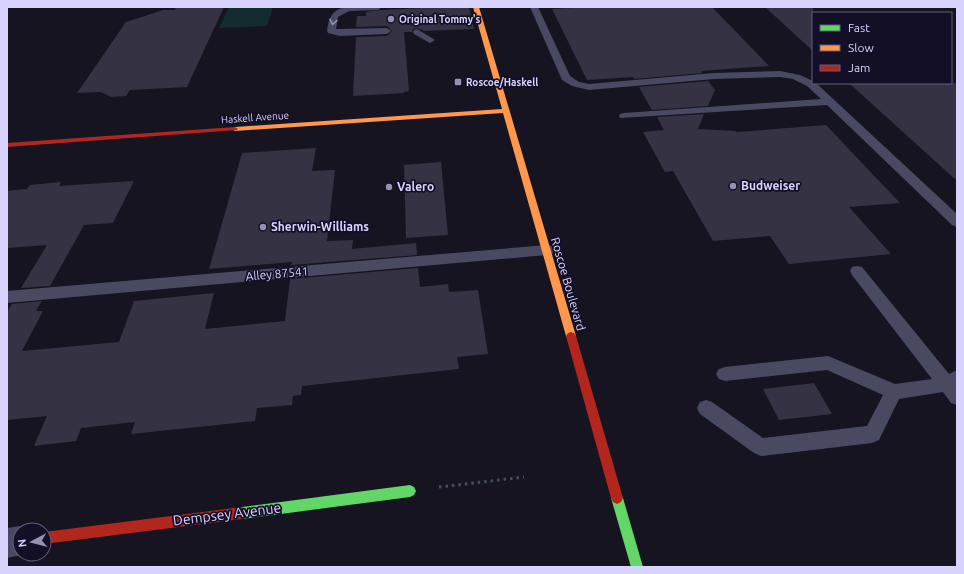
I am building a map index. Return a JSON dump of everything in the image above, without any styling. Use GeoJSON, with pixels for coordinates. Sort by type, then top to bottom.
{"type":"FeatureCollection","features":[{"type":"Feature","properties":{"kind":"main road","name":"Roscoe Boulevard"},"geometry":{"type":"LineString","coordinates":[[476,7],[637,567]]}},
{"type":"Feature","properties":{"kind":"main road","name":"Haskell Avenue"},"geometry":{"type":"LineString","coordinates":[[7,145],[505,111]]}},
{"type":"Feature","properties":{"kind":"main road","name":"Dempsey Avenue"},"geometry":{"type":"LineString","coordinates":[[52,537],[410,491]]}},
{"type":"Feature","properties":{"kind":"lane"},"geometry":{"type":"LineString","coordinates":[[378,7],[341,10],[334,16],[331,31],[340,33],[387,31]]}},
{"type":"Feature","properties":{"kind":"lane"},"geometry":{"type":"LineString","coordinates":[[534,7],[566,78],[576,84],[589,86],[714,76],[780,74],[796,77],[811,84],[957,222]]}},
{"type":"Feature","properties":{"kind":"lane"},"geometry":{"type":"LineString","coordinates":[[417,32],[430,40]]}},
{"type":"Feature","properties":{"kind":"lane"},"geometry":{"type":"LineString","coordinates":[[624,116],[830,102]]}},
{"type":"Feature","properties":{"kind":"lane","name":"Alley 87541"},"geometry":{"type":"LineString","coordinates":[[7,297],[547,250]]}},
{"type":"Feature","properties":{"kind":"lane"},"geometry":{"type":"LineString","coordinates":[[857,271],[954,386]]}},
{"type":"Feature","properties":{"kind":"lane"},"geometry":{"type":"LineString","coordinates":[[725,374],[828,363],[894,392],[954,386]]}},
{"type":"Feature","properties":{"kind":"lane"},"geometry":{"type":"LineString","coordinates":[[706,408],[761,447],[872,434],[894,392]]}},
{"type":"Feature","properties":{"kind":"path"},"geometry":{"type":"LineString","coordinates":[[410,491],[524,477]]}},
{"type":"Feature","properties":{"kind":"green space"},"geometry":{"type":"Polygon","coordinates":[[[229,7],[273,7],[267,26],[219,28],[229,7]]]}},
{"type":"Feature","properties":{"kind":"building"},"geometry":{"type":"Polygon","coordinates":[[[176,7],[224,7],[187,87],[130,90],[126,96],[111,97],[101,92],[77,93],[126,22],[163,10],[175,10],[176,7]]]}},
{"type":"Feature","properties":{"kind":"building"},"geometry":{"type":"Polygon","coordinates":[[[469,7],[474,29],[424,31],[417,28],[413,29],[412,32],[404,32],[409,91],[404,93],[353,96],[356,37],[387,36],[392,31],[387,26],[356,27],[357,16],[366,16],[366,12],[380,10],[469,7]]]}},
{"type":"Feature","properties":{"kind":"building"},"geometry":{"type":"Polygon","coordinates":[[[594,7],[712,7],[769,66],[701,71],[702,73],[634,79],[633,77],[587,80],[552,9],[594,7]]]}},
{"type":"Feature","properties":{"kind":"building"},"geometry":{"type":"Polygon","coordinates":[[[765,7],[813,7],[812,50],[765,7]]]}},
{"type":"Feature","properties":{"kind":"building"},"geometry":{"type":"Polygon","coordinates":[[[708,81],[715,90],[708,106],[652,110],[639,87],[708,81]]]}},
{"type":"Feature","properties":{"kind":"building"},"geometry":{"type":"Polygon","coordinates":[[[957,83],[957,181],[850,84],[957,83]]]}},
{"type":"Feature","properties":{"kind":"building","name":"Budweiser"},"geometry":{"type":"Polygon","coordinates":[[[704,114],[698,129],[737,132],[826,125],[900,203],[849,207],[891,254],[789,264],[770,236],[713,241],[673,171],[665,172],[643,132],[664,130],[657,117],[704,114]]]}},
{"type":"Feature","properties":{"kind":"building","name":"Sherwin-Williams"},"geometry":{"type":"Polygon","coordinates":[[[316,148],[312,171],[335,170],[327,241],[353,240],[352,249],[416,243],[417,255],[291,265],[292,262],[209,269],[242,153],[316,148]]]}},
{"type":"Feature","properties":{"kind":"building","name":"Valero"},"geometry":{"type":"Polygon","coordinates":[[[441,162],[448,235],[406,238],[404,165],[441,162]]]}},
{"type":"Feature","properties":{"kind":"building"},"geometry":{"type":"Polygon","coordinates":[[[134,181],[113,223],[84,225],[50,286],[21,288],[47,245],[7,248],[7,191],[27,189],[30,185],[61,182],[59,186],[134,181]]]}},
{"type":"Feature","properties":{"kind":"building"},"geometry":{"type":"Polygon","coordinates":[[[418,268],[420,287],[448,284],[449,292],[478,290],[488,354],[457,357],[459,369],[302,386],[301,395],[293,396],[292,405],[257,408],[255,421],[131,434],[135,422],[81,428],[76,441],[34,446],[47,416],[7,420],[7,312],[12,304],[42,301],[36,311],[43,311],[22,351],[119,342],[134,301],[214,293],[205,329],[285,321],[290,279],[418,268]]]}},
{"type":"Feature","properties":{"kind":"building"},"geometry":{"type":"Polygon","coordinates":[[[814,383],[832,414],[779,420],[763,389],[814,383]]]}},
{"type":"Feature","properties":{"kind":"traffic: fast"},"geometry":{"type":"LineString","coordinates":[[242,513],[410,491]]}},
{"type":"Feature","properties":{"kind":"traffic: fast"},"geometry":{"type":"LineString","coordinates":[[617,498],[637,567]]}},
{"type":"Feature","properties":{"kind":"traffic: slow"},"geometry":{"type":"LineString","coordinates":[[476,7],[571,336]]}},
{"type":"Feature","properties":{"kind":"traffic: slow"},"geometry":{"type":"LineString","coordinates":[[235,129],[505,111]]}},
{"type":"Feature","properties":{"kind":"traffic: jam"},"geometry":{"type":"LineString","coordinates":[[7,145],[235,129]]}},
{"type":"Feature","properties":{"kind":"traffic: jam"},"geometry":{"type":"LineString","coordinates":[[571,336],[617,498]]}},
{"type":"Feature","properties":{"kind":"traffic: jam"},"geometry":{"type":"LineString","coordinates":[[52,537],[242,513]]}},
{"type":"Feature","properties":{"kind":"place","name":"Original Tommy's"},"geometry":{"type":"Point","coordinates":[391,19]}},
{"type":"Feature","properties":{"kind":"place","name":"Roscoe/Haskell"},"geometry":{"type":"Point","coordinates":[458,82]}},
{"type":"Feature","properties":{"kind":"place","name":"Budweiser"},"geometry":{"type":"Point","coordinates":[733,186]}},
{"type":"Feature","properties":{"kind":"place","name":"Valero"},"geometry":{"type":"Point","coordinates":[389,187]}},
{"type":"Feature","properties":{"kind":"place","name":"Sherwin-Williams"},"geometry":{"type":"Point","coordinates":[263,227]}}]}
